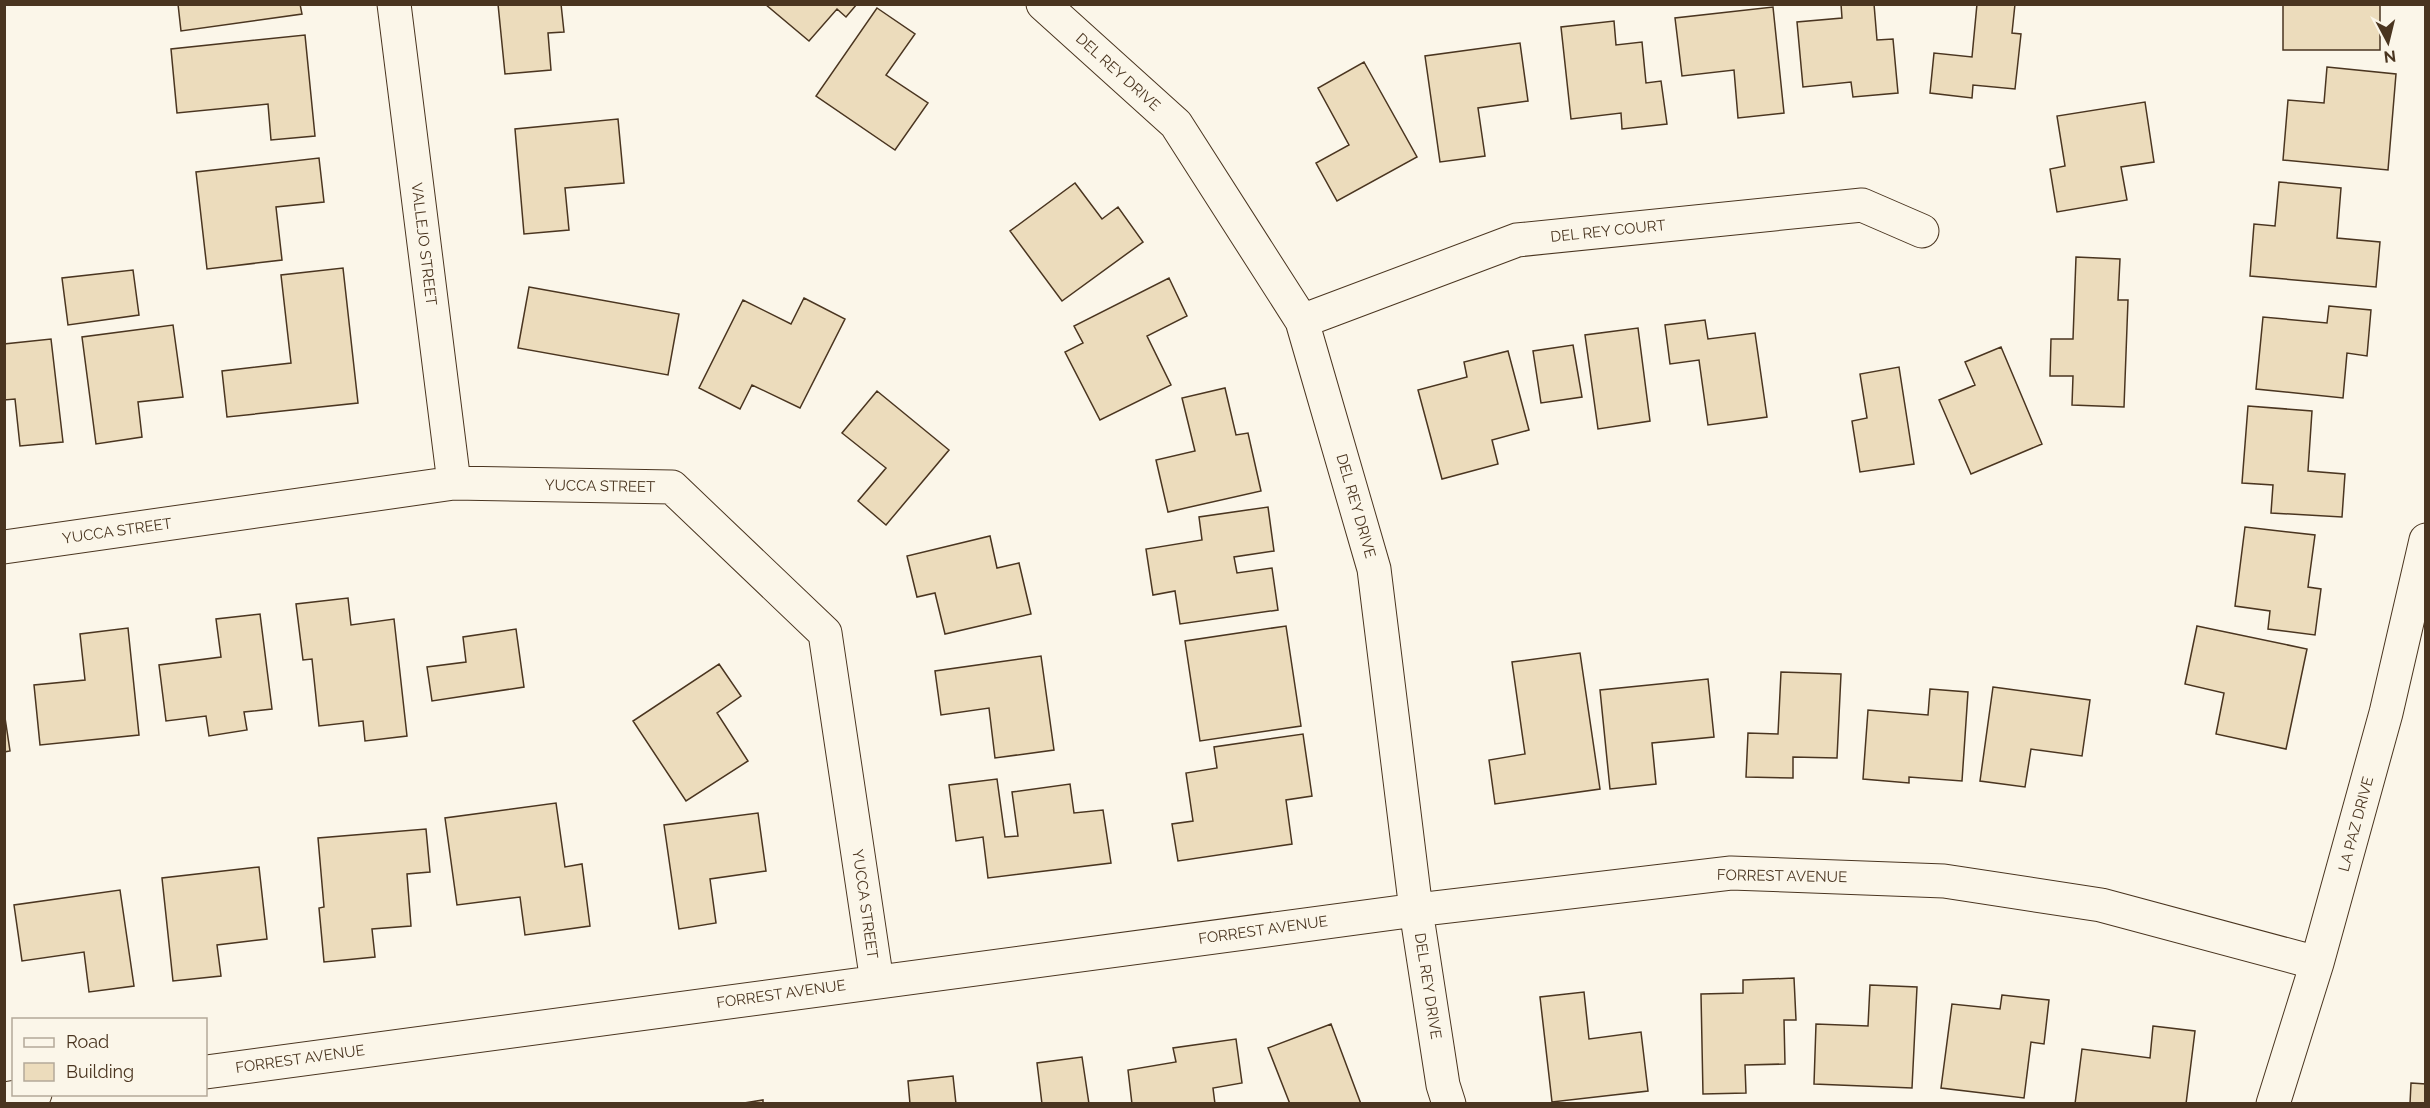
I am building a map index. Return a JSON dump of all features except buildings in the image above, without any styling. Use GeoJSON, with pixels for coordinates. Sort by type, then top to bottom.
{"type":"FeatureCollection","features":[{"type":"Feature","properties":{"kind":"street","name":"VALLEJO STREET"},"geometry":{"type":"LineString","coordinates":[[394,4],[454,483]]}},
{"type":"Feature","properties":{"kind":"street","name":"DEL REY DRIVE"},"geometry":{"type":"LineString","coordinates":[[1043,4],[1176,124],[1302,321],[1374,569],[1416,910],[1443,1085],[1449,1104]]}},
{"type":"Feature","properties":{"kind":"street","name":"DEL REY COURT"},"geometry":{"type":"LineString","coordinates":[[1302,321],[1517,240],[1863,205],[1922,231]]}},
{"type":"Feature","properties":{"kind":"street","name":"YUCCA STREET"},"geometry":{"type":"LineString","coordinates":[[4,547],[454,483],[672,487],[825,633],[876,982]]}},
{"type":"Feature","properties":{"kind":"street","name":"LA PAZ DRIVE"},"geometry":{"type":"LineString","coordinates":[[2273,1104],[2317,963],[2386,713],[2426,540]]}},
{"type":"Feature","properties":{"kind":"street","name":"FORREST AVENUE"},"geometry":{"type":"LineString","coordinates":[[207,1072],[1416,910],[1731,873],[1944,881],[2101,905],[2317,963]]}},
{"type":"Feature","properties":{"kind":"street"},"geometry":{"type":"LineString","coordinates":[[4,1099],[27,1096]]}}]}
